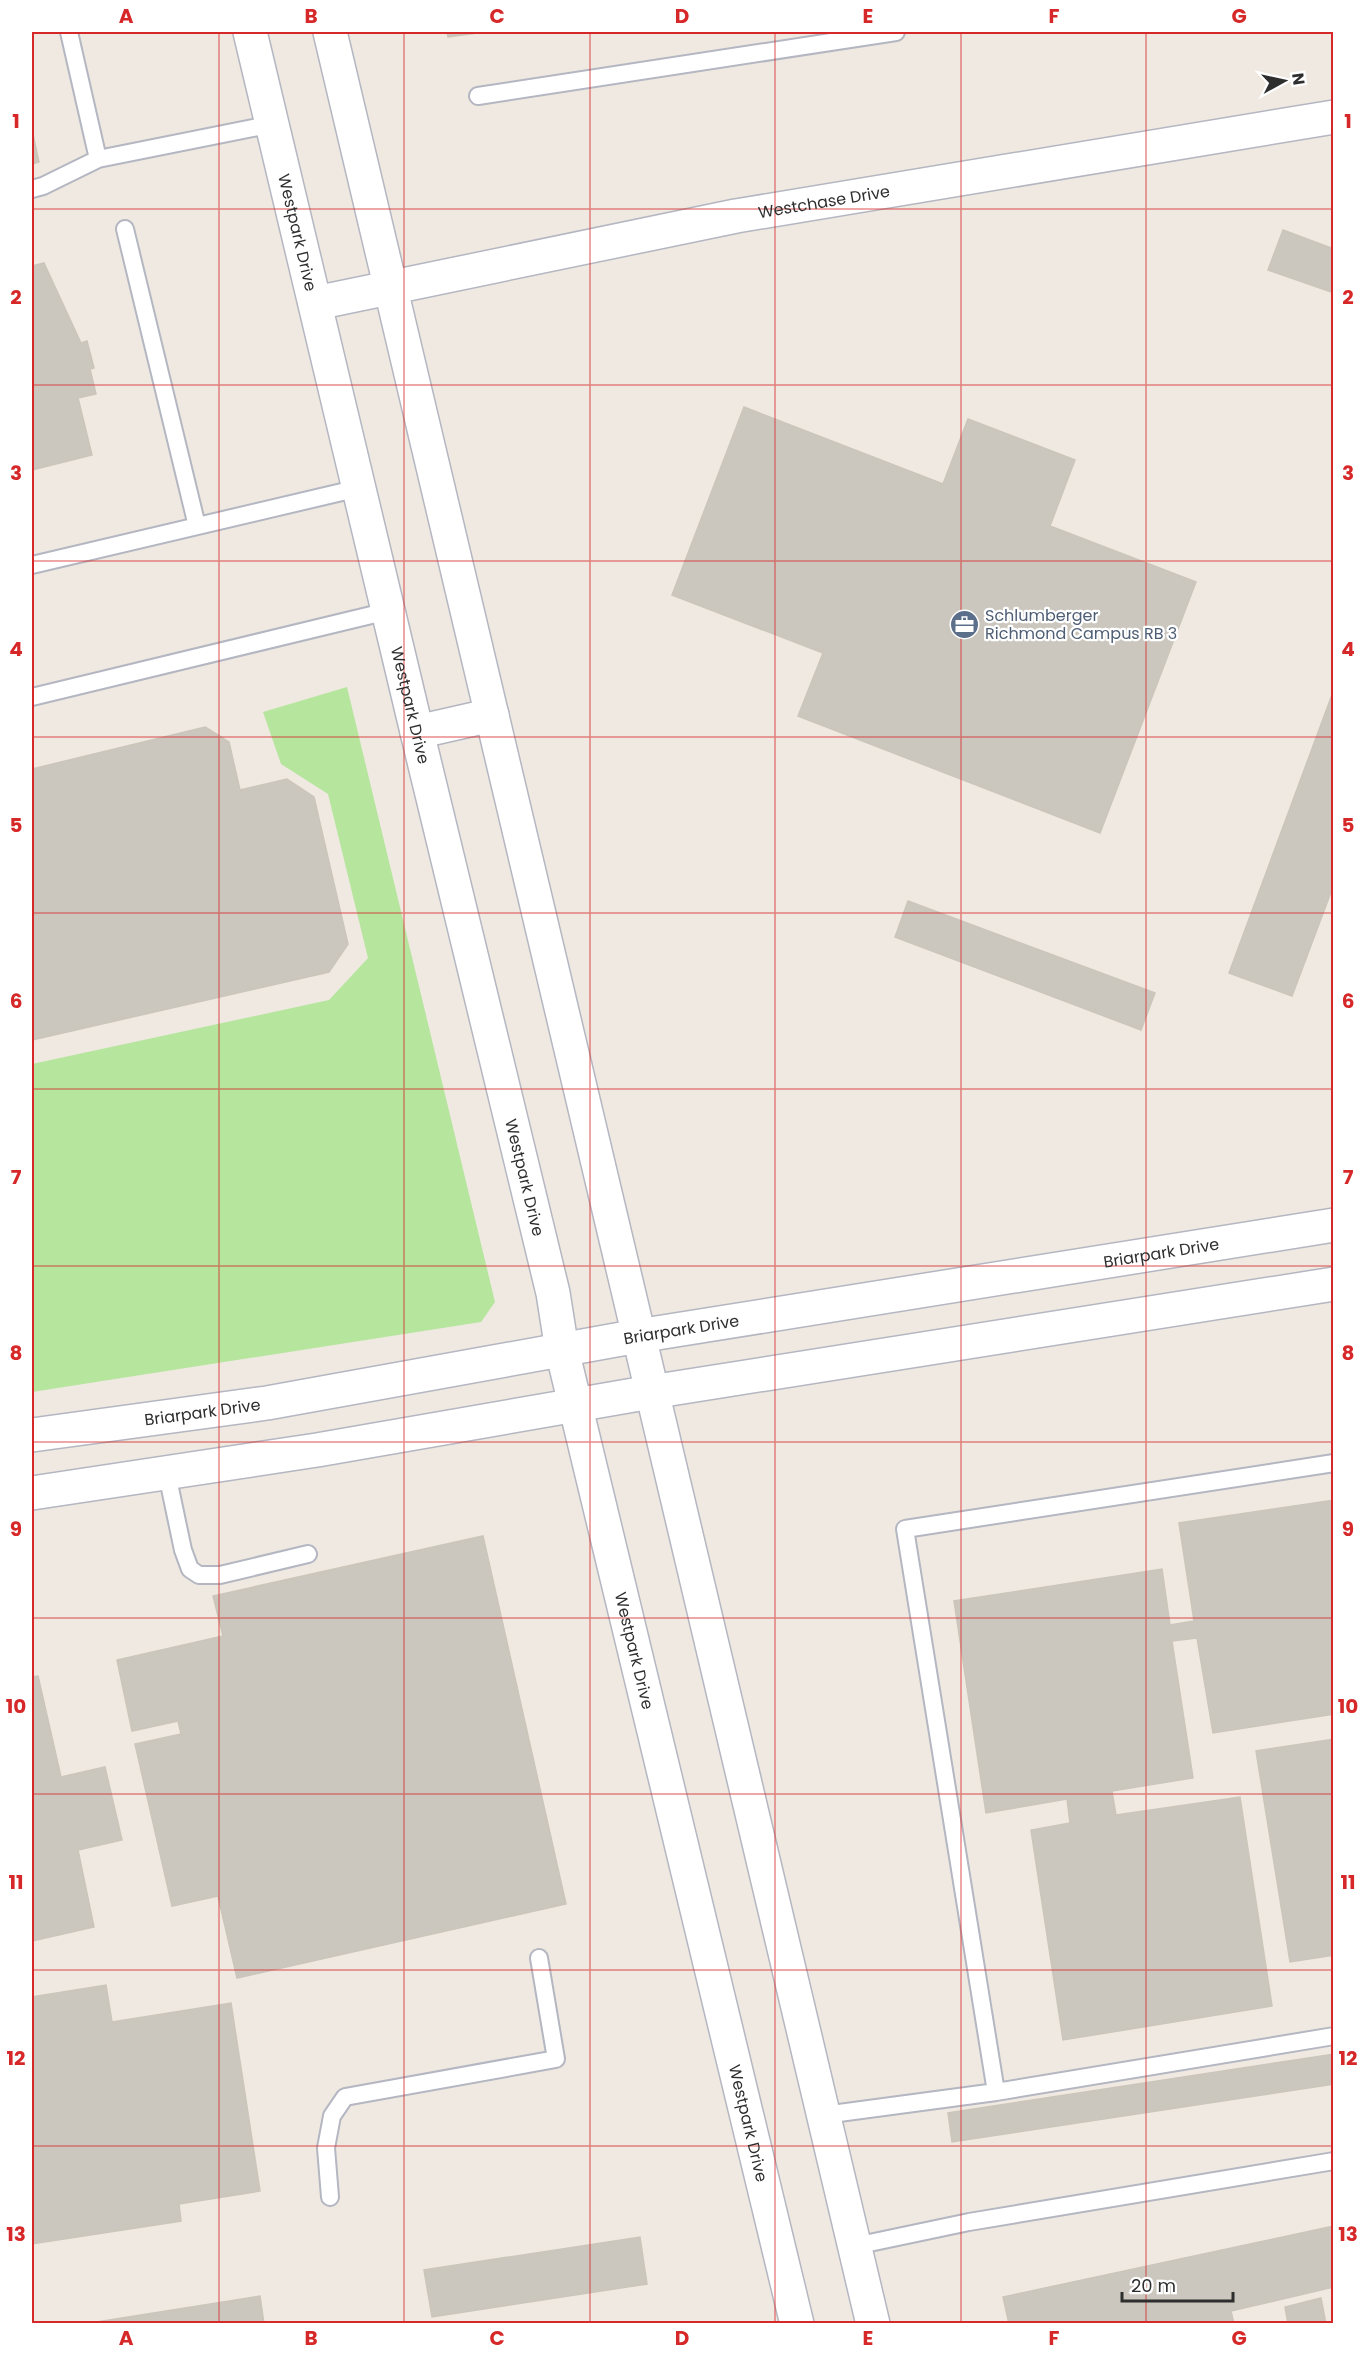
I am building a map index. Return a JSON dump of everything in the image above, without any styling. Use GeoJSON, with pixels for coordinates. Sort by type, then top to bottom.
{"type":"FeatureCollection","features":[{"type":"Feature","properties":{"kind":"main road","name":"Westpark Drive"},"geometry":{"type":"LineString","coordinates":[[250,32],[553,1293],[562,1350],[575,1405],[797,2324]]}},
{"type":"Feature","properties":{"kind":"main road"},"geometry":{"type":"LineString","coordinates":[[330,32],[873,2324]]}},
{"type":"Feature","properties":{"kind":"main road","name":"Westchase Drive"},"geometry":{"type":"LineString","coordinates":[[316,303],[736,216],[1334,117]]}},
{"type":"Feature","properties":{"kind":"main road"},"geometry":{"type":"LineString","coordinates":[[417,732],[492,715]]}},
{"type":"Feature","properties":{"kind":"main road","name":"Briarpark Drive"},"geometry":{"type":"LineString","coordinates":[[32,1436],[267,1403],[638,1336],[1334,1225]]}},
{"type":"Feature","properties":{"kind":"main road"},"geometry":{"type":"LineString","coordinates":[[32,1493],[317,1450],[651,1392],[1334,1284]]}},
{"type":"Feature","properties":{"kind":"lane"},"geometry":{"type":"LineString","coordinates":[[69,32],[99,159]]}},
{"type":"Feature","properties":{"kind":"lane"},"geometry":{"type":"LineString","coordinates":[[478,96],[896,32]]}},
{"type":"Feature","properties":{"kind":"lane"},"geometry":{"type":"LineString","coordinates":[[32,189],[99,159],[273,124]]}},
{"type":"Feature","properties":{"kind":"lane"},"geometry":{"type":"LineString","coordinates":[[124,229],[197,526]]}},
{"type":"Feature","properties":{"kind":"lane"},"geometry":{"type":"LineString","coordinates":[[32,565],[359,488]]}},
{"type":"Feature","properties":{"kind":"lane"},"geometry":{"type":"LineString","coordinates":[[32,697],[388,611]]}},
{"type":"Feature","properties":{"kind":"lane"},"geometry":{"type":"LineString","coordinates":[[996,2092],[905,1530],[1334,1463]]}},
{"type":"Feature","properties":{"kind":"lane"},"geometry":{"type":"LineString","coordinates":[[167,1474],[183,1550],[190,1569],[199,1575],[220,1575],[308,1554]]}},
{"type":"Feature","properties":{"kind":"lane"},"geometry":{"type":"LineString","coordinates":[[330,2197],[326,2148],[332,2116],[345,2097],[556,2059],[538,1958]]}},
{"type":"Feature","properties":{"kind":"lane"},"geometry":{"type":"LineString","coordinates":[[824,2115],[996,2092],[1334,2037]]}},
{"type":"Feature","properties":{"kind":"lane"},"geometry":{"type":"LineString","coordinates":[[855,2246],[969,2222],[1334,2161]]}},
{"type":"Feature","properties":{"kind":"green space"},"geometry":{"type":"Polygon","coordinates":[[[347,687],[495,1302],[481,1322],[32,1392],[32,1064],[329,1000],[368,958],[328,794],[281,764],[263,712],[347,687]]]}},
{"type":"Feature","properties":{"kind":"building"},"geometry":{"type":"Polygon","coordinates":[[[447,32],[485,32],[448,37],[447,32]]]}},
{"type":"Feature","properties":{"kind":"building"},"geometry":{"type":"Polygon","coordinates":[[[32,130],[39,162],[32,164],[32,130]]]}},
{"type":"Feature","properties":{"kind":"building"},"geometry":{"type":"Polygon","coordinates":[[[1283,230],[1334,249],[1334,293],[1268,270],[1283,230]]]}},
{"type":"Feature","properties":{"kind":"building"},"geometry":{"type":"Polygon","coordinates":[[[44,263],[81,343],[87,341],[94,368],[90,369],[96,394],[78,398],[92,455],[32,470],[32,266],[44,263]]]}},
{"type":"Feature","properties":{"kind":"building","name":"Schlumberger Richmond Campus RB 3"},"geometry":{"type":"Polygon","coordinates":[[[744,407],[943,484],[968,419],[1075,460],[1050,526],[1196,582],[1100,833],[798,716],[823,653],[672,595],[744,407]]]}},
{"type":"Feature","properties":{"kind":"building"},"geometry":{"type":"Polygon","coordinates":[[[1333,692],[1334,884],[1292,996],[1229,973],[1333,692]]]}},
{"type":"Feature","properties":{"kind":"building"},"geometry":{"type":"Polygon","coordinates":[[[205,727],[229,742],[240,790],[287,779],[314,797],[348,944],[329,972],[32,1040],[32,769],[205,727]]]}},
{"type":"Feature","properties":{"kind":"building"},"geometry":{"type":"Polygon","coordinates":[[[908,901],[1155,993],[1141,1030],[895,937],[908,901]]]}},
{"type":"Feature","properties":{"kind":"building"},"geometry":{"type":"Polygon","coordinates":[[[1334,1500],[1334,1714],[1213,1733],[1197,1638],[1172,1641],[1193,1778],[1112,1791],[1116,1815],[1240,1797],[1272,2006],[1063,2040],[1031,1830],[1070,1823],[1067,1799],[986,1813],[954,1601],[1162,1569],[1170,1625],[1194,1621],[1179,1523],[1334,1500]]]}},
{"type":"Feature","properties":{"kind":"building"},"geometry":{"type":"Polygon","coordinates":[[[483,1536],[566,1904],[237,1978],[218,1896],[172,1906],[135,1744],[181,1734],[178,1721],[132,1731],[117,1660],[223,1636],[213,1596],[483,1536]]]}},
{"type":"Feature","properties":{"kind":"building"},"geometry":{"type":"Polygon","coordinates":[[[38,1676],[61,1777],[105,1767],[122,1840],[78,1850],[94,1927],[32,1941],[32,1677],[38,1676]]]}},
{"type":"Feature","properties":{"kind":"building"},"geometry":{"type":"Polygon","coordinates":[[[1334,1739],[1334,1955],[1290,1962],[1256,1751],[1334,1739]]]}},
{"type":"Feature","properties":{"kind":"building"},"geometry":{"type":"Polygon","coordinates":[[[106,1985],[112,2022],[231,2003],[260,2191],[179,2204],[181,2221],[32,2244],[32,1997],[106,1985]]]}},
{"type":"Feature","properties":{"kind":"building"},"geometry":{"type":"Polygon","coordinates":[[[1334,2054],[1334,2084],[952,2142],[948,2113],[1334,2054]]]}},
{"type":"Feature","properties":{"kind":"building"},"geometry":{"type":"Polygon","coordinates":[[[1334,2226],[1334,2287],[1231,2311],[1234,2324],[1009,2324],[1003,2297],[1334,2226]]]}},
{"type":"Feature","properties":{"kind":"building"},"geometry":{"type":"Polygon","coordinates":[[[640,2237],[647,2284],[432,2317],[424,2270],[640,2237]]]}},
{"type":"Feature","properties":{"kind":"building"},"geometry":{"type":"Polygon","coordinates":[[[260,2296],[264,2324],[84,2324],[260,2296]]]}},
{"type":"Feature","properties":{"kind":"building"},"geometry":{"type":"Polygon","coordinates":[[[1321,2298],[1326,2324],[1288,2324],[1285,2307],[1321,2298]]]}},
{"type":"Feature","properties":{"kind":"place","name":"Schlumberger Richmond Campus RB 3"},"geometry":{"type":"Point","coordinates":[964,624]}}]}
